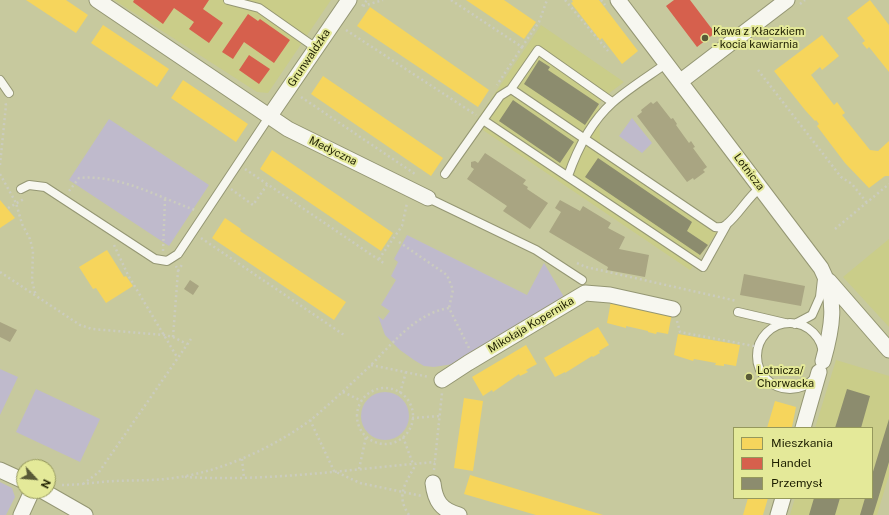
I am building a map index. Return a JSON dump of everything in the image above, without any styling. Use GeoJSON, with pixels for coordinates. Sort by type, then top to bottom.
{"type":"FeatureCollection","features":[{"type":"Feature","properties":{"kind":"street","name":"Medyczna"},"geometry":{"type":"LineString","coordinates":[[97,0],[288,129],[428,198]]}},
{"type":"Feature","properties":{"kind":"street","name":"Lotnicza"},"geometry":{"type":"LineString","coordinates":[[618,0],[761,187],[824,273],[832,299],[832,327],[803,427]]}},
{"type":"Feature","properties":{"kind":"street"},"geometry":{"type":"LineString","coordinates":[[681,81],[787,0]]}},
{"type":"Feature","properties":{"kind":"street","name":"Grunwaldzka"},"geometry":{"type":"LineString","coordinates":[[269,117],[316,48],[356,3]]}},
{"type":"Feature","properties":{"kind":"street"},"geometry":{"type":"LineString","coordinates":[[824,273],[889,350]]}},
{"type":"Feature","properties":{"kind":"street","name":"Mikołaja Kopernika"},"geometry":{"type":"LineString","coordinates":[[442,380],[475,358],[585,293],[610,295],[673,309]]}},
{"type":"Feature","properties":{"kind":"street"},"geometry":{"type":"LineString","coordinates":[[0,470],[16,477]]}},
{"type":"Feature","properties":{"kind":"street"},"geometry":{"type":"LineString","coordinates":[[433,483],[436,499],[442,508],[459,515]]}},
{"type":"Feature","properties":{"kind":"street"},"geometry":{"type":"LineString","coordinates":[[56,493],[85,515]]}},
{"type":"Feature","properties":{"kind":"street"},"geometry":{"type":"LineString","coordinates":[[21,515],[28,499]]}},
{"type":"Feature","properties":{"kind":"street"},"geometry":{"type":"LineString","coordinates":[[778,515],[783,499]]}},
{"type":"Feature","properties":{"kind":"lane"},"geometry":{"type":"LineString","coordinates":[[228,0],[259,8],[316,48]]}},
{"type":"Feature","properties":{"kind":"lane"},"geometry":{"type":"LineString","coordinates":[[445,174],[480,118],[500,96],[511,89],[538,50],[612,102]]}},
{"type":"Feature","properties":{"kind":"lane"},"geometry":{"type":"LineString","coordinates":[[568,176],[584,139],[600,115],[612,102],[667,63]]}},
{"type":"Feature","properties":{"kind":"lane"},"geometry":{"type":"LineString","coordinates":[[0,80],[9,93]]}},
{"type":"Feature","properties":{"kind":"lane"},"geometry":{"type":"LineString","coordinates":[[511,89],[709,224],[720,228],[727,224]]}},
{"type":"Feature","properties":{"kind":"lane"},"geometry":{"type":"LineString","coordinates":[[21,189],[37,184],[45,187],[64,198],[155,259],[169,260],[178,254],[269,117]]}},
{"type":"Feature","properties":{"kind":"lane"},"geometry":{"type":"LineString","coordinates":[[480,118],[703,267],[727,224],[750,195],[761,187]]}},
{"type":"Feature","properties":{"kind":"lane","name":"Medyczna"},"geometry":{"type":"LineString","coordinates":[[428,198],[536,250],[582,280]]}},
{"type":"Feature","properties":{"kind":"lane"},"geometry":{"type":"LineString","coordinates":[[795,324],[812,315],[818,306],[824,273]]}},
{"type":"Feature","properties":{"kind":"lane"},"geometry":{"type":"LineString","coordinates":[[738,312],[786,324]]}},
{"type":"Feature","properties":{"kind":"lane"},"geometry":{"type":"LineString","coordinates":[[786,324],[795,324],[811,331],[820,342],[823,351],[821,367],[809,383],[794,389],[777,387],[771,383],[761,372],[758,361],[759,347],[768,332],[777,326],[786,324]]}},
{"type":"Feature","properties":{"kind":"path"},"geometry":{"type":"LineString","coordinates":[[356,3],[383,0]]}},
{"type":"Feature","properties":{"kind":"path"},"geometry":{"type":"LineString","coordinates":[[451,0],[522,47]]}},
{"type":"Feature","properties":{"kind":"path"},"geometry":{"type":"LineString","coordinates":[[493,91],[539,22],[547,0]]}},
{"type":"Feature","properties":{"kind":"path"},"geometry":{"type":"LineString","coordinates":[[565,0],[608,51]]}},
{"type":"Feature","properties":{"kind":"path"},"geometry":{"type":"LineString","coordinates":[[346,30],[480,118]]}},
{"type":"Feature","properties":{"kind":"path"},"geometry":{"type":"LineString","coordinates":[[758,70],[841,177],[852,184],[867,203]]}},
{"type":"Feature","properties":{"kind":"path"},"geometry":{"type":"LineString","coordinates":[[301,97],[417,176]]}},
{"type":"Feature","properties":{"kind":"path"},"geometry":{"type":"LineString","coordinates":[[0,165],[6,105],[3,100]]}},
{"type":"Feature","properties":{"kind":"path"},"geometry":{"type":"LineString","coordinates":[[480,118],[481,109]]}},
{"type":"Feature","properties":{"kind":"path"},"geometry":{"type":"LineString","coordinates":[[472,122],[480,118]]}},
{"type":"Feature","properties":{"kind":"path"},"geometry":{"type":"LineString","coordinates":[[238,164],[385,264]]}},
{"type":"Feature","properties":{"kind":"path"},"geometry":{"type":"LineString","coordinates":[[0,174],[16,204],[33,251],[31,272],[36,296]]}},
{"type":"Feature","properties":{"kind":"path"},"geometry":{"type":"LineString","coordinates":[[64,198],[79,178],[103,178],[127,184],[197,211]]}},
{"type":"Feature","properties":{"kind":"path"},"geometry":{"type":"LineString","coordinates":[[835,229],[889,184]]}},
{"type":"Feature","properties":{"kind":"path"},"geometry":{"type":"LineString","coordinates":[[231,189],[253,205],[267,185]]}},
{"type":"Feature","properties":{"kind":"path"},"geometry":{"type":"LineString","coordinates":[[8,208],[30,196]]}},
{"type":"Feature","properties":{"kind":"path"},"geometry":{"type":"LineString","coordinates":[[166,199],[163,252],[178,271],[173,337]]}},
{"type":"Feature","properties":{"kind":"path"},"geometry":{"type":"LineString","coordinates":[[379,259],[402,226],[407,201],[404,199]]}},
{"type":"Feature","properties":{"kind":"path"},"geometry":{"type":"LineString","coordinates":[[192,232],[344,335]]}},
{"type":"Feature","properties":{"kind":"path"},"geometry":{"type":"LineString","coordinates":[[108,241],[114,245],[128,275],[177,358]]}},
{"type":"Feature","properties":{"kind":"path"},"geometry":{"type":"LineString","coordinates":[[399,242],[447,275],[453,290],[449,308],[475,358]]}},
{"type":"Feature","properties":{"kind":"path"},"geometry":{"type":"LineString","coordinates":[[586,267],[738,301]]}},
{"type":"Feature","properties":{"kind":"path"},"geometry":{"type":"LineString","coordinates":[[0,272],[80,325],[92,329],[164,335],[173,337],[187,344]]}},
{"type":"Feature","properties":{"kind":"path"},"geometry":{"type":"LineString","coordinates":[[182,477],[242,459],[284,438],[310,420],[342,392],[412,325],[436,311],[449,308]]}},
{"type":"Feature","properties":{"kind":"path"},"geometry":{"type":"LineString","coordinates":[[673,309],[680,332],[759,347]]}},
{"type":"Feature","properties":{"kind":"path"},"geometry":{"type":"LineString","coordinates":[[83,484],[99,472],[190,339]]}},
{"type":"Feature","properties":{"kind":"path"},"geometry":{"type":"LineString","coordinates":[[371,365],[442,380],[433,483]]}},
{"type":"Feature","properties":{"kind":"path"},"geometry":{"type":"LineString","coordinates":[[400,393],[406,372]]}},
{"type":"Feature","properties":{"kind":"path"},"geometry":{"type":"LineString","coordinates":[[377,390],[391,390],[400,393],[410,404],[412,418],[410,429],[403,437],[394,442],[384,444],[375,442],[366,437],[360,429],[357,420],[358,410],[368,394],[377,390]]}},
{"type":"Feature","properties":{"kind":"path"},"geometry":{"type":"LineString","coordinates":[[342,392],[362,402]]}},
{"type":"Feature","properties":{"kind":"path"},"geometry":{"type":"LineString","coordinates":[[412,418],[440,416]]}},
{"type":"Feature","properties":{"kind":"path"},"geometry":{"type":"LineString","coordinates":[[310,420],[334,472],[360,483],[436,499]]}},
{"type":"Feature","properties":{"kind":"path"},"geometry":{"type":"LineString","coordinates":[[359,469],[366,437]]}},
{"type":"Feature","properties":{"kind":"path"},"geometry":{"type":"LineString","coordinates":[[403,437],[414,464],[402,492],[404,508],[409,515]]}},
{"type":"Feature","properties":{"kind":"path"},"geometry":{"type":"LineString","coordinates":[[242,459],[244,478]]}},
{"type":"Feature","properties":{"kind":"path"},"geometry":{"type":"LineString","coordinates":[[56,487],[182,477],[274,478],[435,462]]}},
{"type":"Feature","properties":{"kind":"shaded area"},"geometry":{"type":"Polygon","coordinates":[[[114,0],[331,0],[268,93],[257,92],[114,0]]]}},
{"type":"Feature","properties":{"kind":"shaded area"},"geometry":{"type":"Polygon","coordinates":[[[541,25],[624,82],[604,97],[599,104],[600,143],[721,227],[690,270],[474,124],[541,25]]]}},
{"type":"Feature","properties":{"kind":"shaded area"},"geometry":{"type":"Polygon","coordinates":[[[632,118],[652,143],[642,153],[619,136],[632,118]]]}},
{"type":"Feature","properties":{"kind":"shaded area"},"geometry":{"type":"Polygon","coordinates":[[[109,119],[209,185],[169,246],[69,180],[109,119]]]}},
{"type":"Feature","properties":{"kind":"shaded area"},"geometry":{"type":"Polygon","coordinates":[[[407,235],[527,295],[544,263],[564,297],[453,364],[434,367],[424,366],[400,350],[385,335],[378,316],[383,320],[390,311],[381,305],[396,280],[391,276],[398,262],[394,259],[407,235]]]}},
{"type":"Feature","properties":{"kind":"shaded area"},"geometry":{"type":"Polygon","coordinates":[[[889,239],[889,327],[843,277],[889,239]]]}},
{"type":"Feature","properties":{"kind":"shaded area"},"geometry":{"type":"Polygon","coordinates":[[[836,360],[889,376],[889,475],[877,515],[790,515],[795,499],[873,499],[873,427],[815,427],[836,360]]]}},
{"type":"Feature","properties":{"kind":"shaded area"},"geometry":{"type":"Polygon","coordinates":[[[0,369],[18,377],[0,415],[0,369]]]}},
{"type":"Feature","properties":{"kind":"shaded area"},"geometry":{"type":"Polygon","coordinates":[[[36,389],[100,419],[80,462],[16,432],[36,389]]]}},
{"type":"Feature","properties":{"kind":"shaded area"},"geometry":{"type":"Polygon","coordinates":[[[380,392],[390,392],[402,399],[409,411],[409,421],[402,433],[390,440],[380,440],[372,436],[365,429],[361,421],[361,411],[365,403],[372,396],[380,392]]]}},
{"type":"Feature","properties":{"kind":"shaded area"},"geometry":{"type":"Polygon","coordinates":[[[0,482],[12,488],[15,497],[6,515],[0,515],[0,482]]]}},
{"type":"Feature","properties":{"kind":"building: Mieszkania"},"geometry":{"type":"Polygon","coordinates":[[[26,0],[66,0],[88,15],[76,33],[26,0]]]}},
{"type":"Feature","properties":{"kind":"building: Mieszkania"},"geometry":{"type":"Polygon","coordinates":[[[466,0],[504,0],[536,22],[524,39],[466,0]]]}},
{"type":"Feature","properties":{"kind":"building: Mieszkania"},"geometry":{"type":"Polygon","coordinates":[[[572,0],[599,0],[638,51],[622,64],[602,38],[600,40],[571,3],[573,2],[572,0]]]}},
{"type":"Feature","properties":{"kind":"building: Mieszkania"},"geometry":{"type":"Polygon","coordinates":[[[870,0],[889,25],[889,72],[869,47],[867,49],[862,43],[865,41],[847,18],[870,0]]]}},
{"type":"Feature","properties":{"kind":"building: Mieszkania"},"geometry":{"type":"Polygon","coordinates":[[[370,7],[489,90],[478,107],[357,26],[370,7]]]}},
{"type":"Feature","properties":{"kind":"building: Mieszkania"},"geometry":{"type":"Polygon","coordinates":[[[103,25],[169,69],[157,87],[91,43],[103,25]]]}},
{"type":"Feature","properties":{"kind":"building: Mieszkania"},"geometry":{"type":"Polygon","coordinates":[[[822,35],[839,56],[822,70],[820,67],[811,75],[834,105],[837,102],[845,113],[842,115],[870,150],[878,151],[889,141],[889,176],[885,176],[869,188],[845,163],[817,126],[819,124],[816,120],[815,121],[805,110],[774,71],[822,35]]]}},
{"type":"Feature","properties":{"kind":"building: Mieszkania"},"geometry":{"type":"Polygon","coordinates":[[[323,76],[443,158],[431,176],[311,94],[323,76]]]}},
{"type":"Feature","properties":{"kind":"building: Mieszkania"},"geometry":{"type":"Polygon","coordinates":[[[183,80],[248,124],[236,142],[171,98],[183,80]]]}},
{"type":"Feature","properties":{"kind":"building: Mieszkania"},"geometry":{"type":"Polygon","coordinates":[[[272,150],[393,233],[381,251],[260,169],[272,150]]]}},
{"type":"Feature","properties":{"kind":"building: Mieszkania"},"geometry":{"type":"Polygon","coordinates":[[[0,200],[15,218],[0,228],[0,200]]]}},
{"type":"Feature","properties":{"kind":"building: Mieszkania"},"geometry":{"type":"Polygon","coordinates":[[[225,218],[241,229],[240,231],[346,302],[334,320],[212,238],[225,218]]]}},
{"type":"Feature","properties":{"kind":"building: Mieszkania"},"geometry":{"type":"Polygon","coordinates":[[[107,250],[124,277],[126,276],[133,286],[106,303],[96,288],[93,289],[79,267],[107,250]]]}},
{"type":"Feature","properties":{"kind":"building: Mieszkania"},"geometry":{"type":"Polygon","coordinates":[[[611,301],[672,313],[668,334],[657,332],[656,334],[626,326],[626,328],[607,323],[611,301]]]}},
{"type":"Feature","properties":{"kind":"building: Mieszkania"},"geometry":{"type":"Polygon","coordinates":[[[598,327],[609,345],[599,351],[600,353],[555,377],[544,358],[598,327]]]}},
{"type":"Feature","properties":{"kind":"building: Mieszkania"},"geometry":{"type":"Polygon","coordinates":[[[678,334],[740,345],[736,366],[724,364],[724,366],[715,365],[716,363],[694,359],[693,361],[674,355],[678,334]]]}},
{"type":"Feature","properties":{"kind":"building: Mieszkania"},"geometry":{"type":"Polygon","coordinates":[[[526,345],[537,364],[526,370],[528,372],[520,376],[519,374],[493,392],[492,390],[483,396],[472,377],[526,345]]]}},
{"type":"Feature","properties":{"kind":"building: Mieszkania"},"geometry":{"type":"Polygon","coordinates":[[[464,398],[483,401],[473,471],[454,468],[464,398]]]}},
{"type":"Feature","properties":{"kind":"building: Mieszkania"},"geometry":{"type":"Polygon","coordinates":[[[775,401],[796,407],[792,427],[767,427],[775,401]]]}},
{"type":"Feature","properties":{"kind":"building: Mieszkania"},"geometry":{"type":"Polygon","coordinates":[[[470,475],[603,515],[536,515],[464,494],[470,475]]]}},
{"type":"Feature","properties":{"kind":"building: Mieszkania"},"geometry":{"type":"Polygon","coordinates":[[[748,499],[768,499],[763,515],[743,515],[748,499]]]}},
{"type":"Feature","properties":{"kind":"building: Handel"},"geometry":{"type":"Polygon","coordinates":[[[134,0],[209,0],[203,9],[223,23],[209,43],[189,29],[194,22],[174,8],[163,24],[133,2],[134,0]]]}},
{"type":"Feature","properties":{"kind":"building: Handel"},"geometry":{"type":"Polygon","coordinates":[[[674,0],[690,0],[715,33],[697,47],[666,6],[674,0]]]}},
{"type":"Feature","properties":{"kind":"building: Handel"},"geometry":{"type":"Polygon","coordinates":[[[248,14],[258,21],[260,19],[290,40],[274,63],[244,42],[233,59],[222,52],[248,14]]]}},
{"type":"Feature","properties":{"kind":"building: Handel"},"geometry":{"type":"Polygon","coordinates":[[[249,55],[270,69],[259,84],[239,70],[249,55]]]}},
{"type":"Feature","properties":{"kind":"building: Przemysł"},"geometry":{"type":"Polygon","coordinates":[[[539,60],[550,67],[548,70],[599,104],[585,125],[524,84],[539,60]]]}},
{"type":"Feature","properties":{"kind":"building: Przemysł"},"geometry":{"type":"Polygon","coordinates":[[[513,100],[574,142],[560,163],[499,121],[513,100]]]}},
{"type":"Feature","properties":{"kind":"building: Przemysł"},"geometry":{"type":"Polygon","coordinates":[[[598,158],[692,222],[687,231],[708,245],[700,255],[585,177],[598,158]]]}},
{"type":"Feature","properties":{"kind":"building: Przemysł"},"geometry":{"type":"Polygon","coordinates":[[[847,389],[870,396],[861,427],[835,427],[847,389]]]}},
{"type":"Feature","properties":{"kind":"building: Przemysł"},"geometry":{"type":"Polygon","coordinates":[[[889,419],[889,462],[878,499],[873,515],[860,515],[865,499],[873,499],[873,472],[889,419]]]}},
{"type":"Feature","properties":{"kind":"building: Przemysł"},"geometry":{"type":"Polygon","coordinates":[[[814,499],[840,499],[835,515],[809,515],[814,499]]]}},
{"type":"Feature","properties":{"kind":"building: Inne"},"geometry":{"type":"Polygon","coordinates":[[[657,101],[671,119],[673,118],[677,124],[676,125],[689,143],[691,141],[695,147],[693,148],[707,167],[703,170],[705,172],[694,180],[693,178],[687,182],[637,116],[642,112],[641,110],[651,102],[653,104],[657,101]]]}},
{"type":"Feature","properties":{"kind":"building: Inne"},"geometry":{"type":"Polygon","coordinates":[[[485,153],[526,180],[523,184],[528,187],[527,189],[548,203],[530,229],[503,211],[507,206],[467,179],[474,169],[471,167],[471,162],[475,161],[478,163],[485,153]]]}},
{"type":"Feature","properties":{"kind":"building: Inne"},"geometry":{"type":"Polygon","coordinates":[[[560,200],[580,211],[583,206],[611,223],[608,228],[625,237],[619,249],[649,255],[645,277],[607,270],[608,267],[549,232],[561,212],[555,208],[560,200]]]}},
{"type":"Feature","properties":{"kind":"building: Inne"},"geometry":{"type":"Polygon","coordinates":[[[744,274],[805,286],[801,306],[740,295],[744,274]]]}},
{"type":"Feature","properties":{"kind":"building: Inne"},"geometry":{"type":"Polygon","coordinates":[[[190,280],[199,286],[193,295],[184,289],[190,280]]]}},
{"type":"Feature","properties":{"kind":"building: Inne"},"geometry":{"type":"Polygon","coordinates":[[[0,322],[17,330],[10,342],[0,337],[0,322]]]}},
{"type":"Feature","properties":{"kind":"place","name":"Kawa z Kłaczkiem - kocia kawiarnia"},"geometry":{"type":"Point","coordinates":[705,38]}},
{"type":"Feature","properties":{"kind":"place","name":"Lotnicza/ Chorwacka"},"geometry":{"type":"Point","coordinates":[749,377]}}]}
